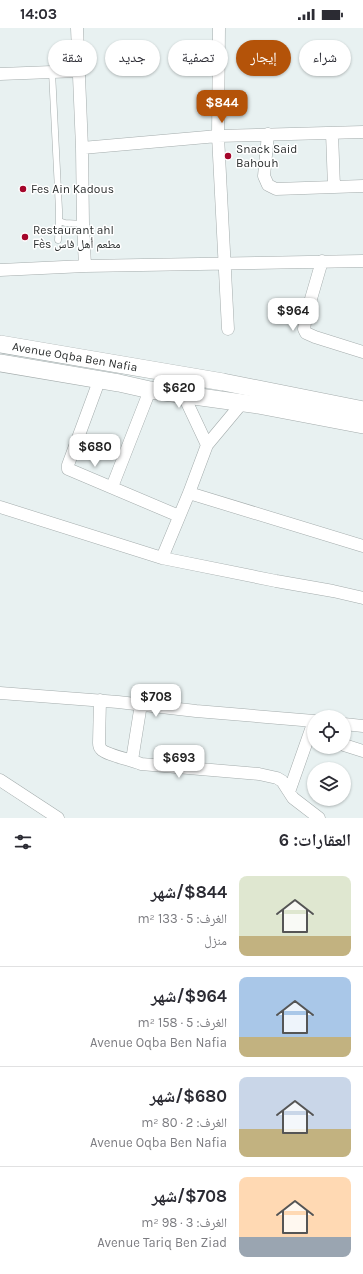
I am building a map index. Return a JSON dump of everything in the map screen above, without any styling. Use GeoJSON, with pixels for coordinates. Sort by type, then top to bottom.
{"type":"FeatureCollection","features":[{"type":"Feature","properties":{"kind":"street"},"geometry":{"type":"LineString","coordinates":[[77,28],[77,40]]}},
{"type":"Feature","properties":{"kind":"street"},"geometry":{"type":"LineString","coordinates":[[219,28],[218,136],[228,329]]}},
{"type":"Feature","properties":{"kind":"street"},"geometry":{"type":"LineString","coordinates":[[0,74],[48,72]]}},
{"type":"Feature","properties":{"kind":"street"},"geometry":{"type":"LineString","coordinates":[[78,76],[85,266]]}},
{"type":"Feature","properties":{"kind":"street"},"geometry":{"type":"LineString","coordinates":[[82,148],[218,136],[363,132]]}},
{"type":"Feature","properties":{"kind":"street"},"geometry":{"type":"LineString","coordinates":[[332,133],[334,187]]}},
{"type":"Feature","properties":{"kind":"street"},"geometry":{"type":"LineString","coordinates":[[268,134],[264,176],[268,184],[276,189],[363,186]]}},
{"type":"Feature","properties":{"kind":"street"},"geometry":{"type":"LineString","coordinates":[[0,270],[85,266],[363,260]]}},
{"type":"Feature","properties":{"kind":"street"},"geometry":{"type":"LineString","coordinates":[[322,261],[306,316],[304,329],[306,332],[315,337],[363,352]]}},
{"type":"Feature","properties":{"kind":"street","name":"Avenue Oqba Ben Nafia"},"geometry":{"type":"LineString","coordinates":[[0,344],[223,382],[363,410]]}},
{"type":"Feature","properties":{"kind":"street","name":"Avenue Oqba Ben Nafia"},"geometry":{"type":"LineString","coordinates":[[0,364],[150,390],[290,411],[363,425]]}},
{"type":"Feature","properties":{"kind":"street"},"geometry":{"type":"LineString","coordinates":[[99,380],[68,465],[68,469],[180,516]]}},
{"type":"Feature","properties":{"kind":"street"},"geometry":{"type":"LineString","coordinates":[[112,487],[150,390]]}},
{"type":"Feature","properties":{"kind":"street"},"geometry":{"type":"LineString","coordinates":[[183,394],[207,445]]}},
{"type":"Feature","properties":{"kind":"street"},"geometry":{"type":"LineString","coordinates":[[162,558],[207,445],[242,403]]}},
{"type":"Feature","properties":{"kind":"street"},"geometry":{"type":"LineString","coordinates":[[189,493],[363,546]]}},
{"type":"Feature","properties":{"kind":"street"},"geometry":{"type":"LineString","coordinates":[[0,507],[162,558],[363,598]]}},
{"type":"Feature","properties":{"kind":"street"},"geometry":{"type":"LineString","coordinates":[[0,693],[100,700],[307,720]]}},
{"type":"Feature","properties":{"kind":"street"},"geometry":{"type":"LineString","coordinates":[[100,700],[98,743],[100,749],[105,752],[141,764],[270,776],[282,781],[298,803],[319,818]]}},
{"type":"Feature","properties":{"kind":"street"},"geometry":{"type":"LineString","coordinates":[[132,760],[141,704]]}},
{"type":"Feature","properties":{"kind":"street"},"geometry":{"type":"LineString","coordinates":[[351,725],[363,726]]}},
{"type":"Feature","properties":{"kind":"street"},"geometry":{"type":"LineString","coordinates":[[351,748],[363,752]]}},
{"type":"Feature","properties":{"kind":"street"},"geometry":{"type":"LineString","coordinates":[[289,792],[307,749]]}},
{"type":"Feature","properties":{"kind":"street"},"geometry":{"type":"LineString","coordinates":[[0,780],[58,818]]}},
{"type":"Feature","properties":{"kind":"lane"},"geometry":{"type":"LineString","coordinates":[[52,76],[59,210],[58,240]]}},
{"type":"Feature","properties":{"kind":"lane"},"geometry":{"type":"LineString","coordinates":[[59,221],[65,223],[83,224]]}},
{"type":"Feature","properties":{"kind":"place","name":"Snack Said Bahouh"},"geometry":{"type":"Point","coordinates":[228,156]}},
{"type":"Feature","properties":{"kind":"place","name":"Fes Ain Kadous"},"geometry":{"type":"Point","coordinates":[23,189]}},
{"type":"Feature","properties":{"kind":"place","name":"Restaurant ahl Fès مطعم أهل فاس"},"geometry":{"type":"Point","coordinates":[25,237]}}]}
